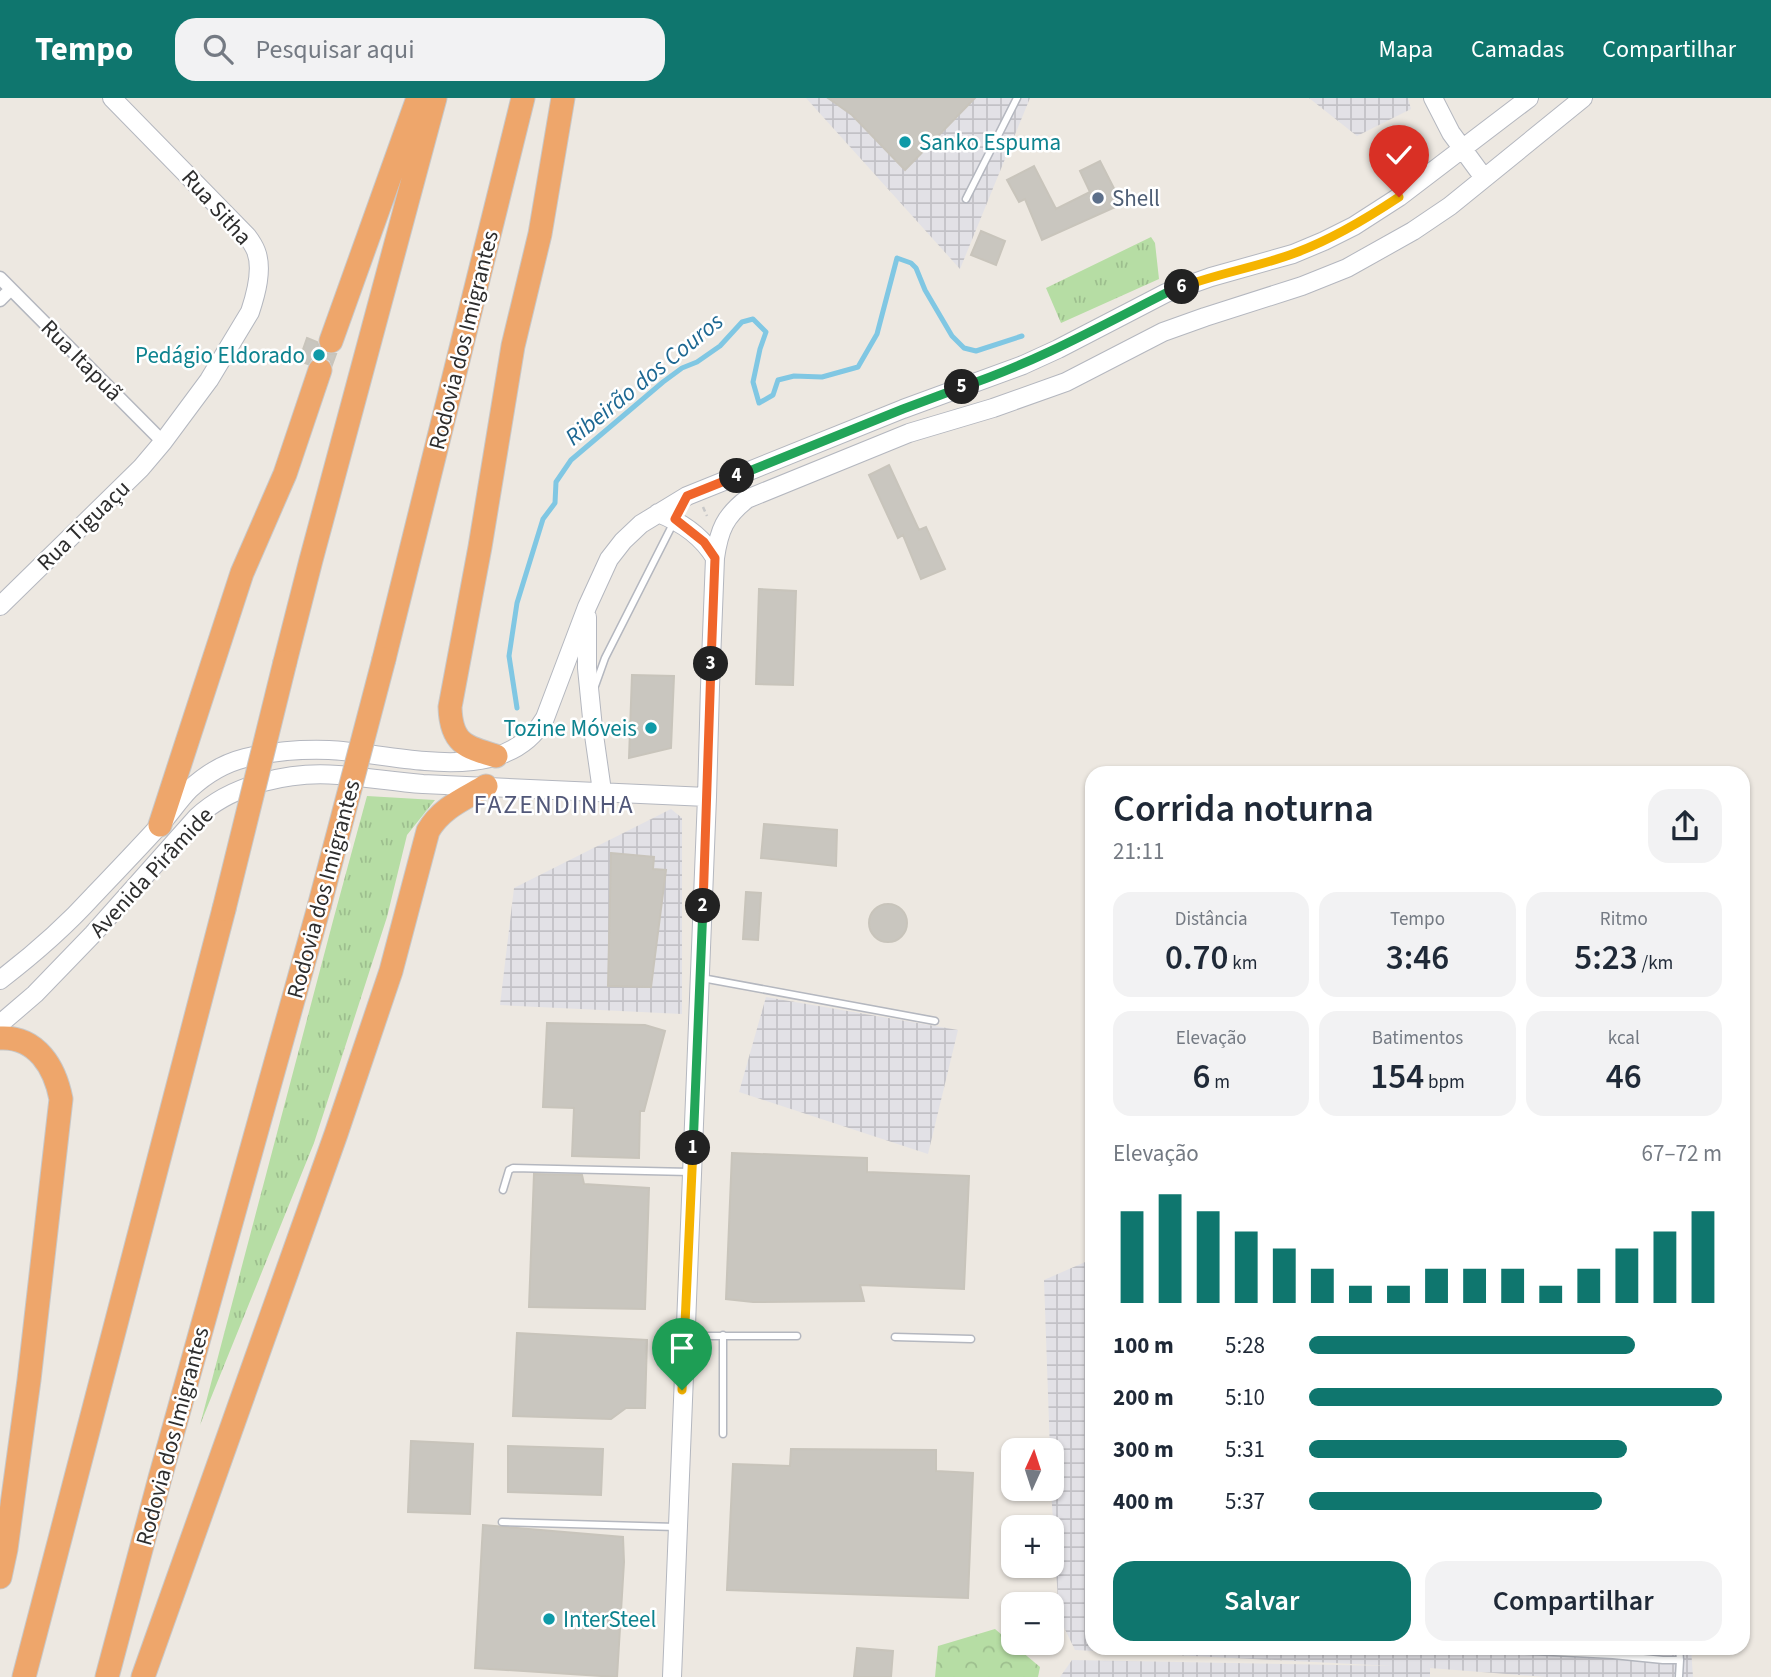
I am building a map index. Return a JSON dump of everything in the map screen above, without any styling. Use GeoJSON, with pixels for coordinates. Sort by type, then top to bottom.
{"type":"FeatureCollection","features":[{"type":"Feature","properties":{"kind":"highway"},"geometry":{"type":"LineString","coordinates":[[331,341],[418,98]]}},
{"type":"Feature","properties":{"kind":"highway"},"geometry":{"type":"LineString","coordinates":[[24,1677],[224,909],[310,560],[435,98]]}},
{"type":"Feature","properties":{"kind":"highway","name":"Rodovia dos Imigrantes"},"geometry":{"type":"LineString","coordinates":[[107,1677],[319,907],[384,659],[523,98]]}},
{"type":"Feature","properties":{"kind":"highway"},"geometry":{"type":"LineString","coordinates":[[496,756],[470,748],[459,741],[450,722],[450,707],[513,346],[540,234],[563,98]]}},
{"type":"Feature","properties":{"kind":"highway"},"geometry":{"type":"LineString","coordinates":[[160,825],[242,573],[285,474],[320,370]]}},
{"type":"Feature","properties":{"kind":"highway"},"geometry":{"type":"LineString","coordinates":[[143,1677],[328,1157],[391,971],[428,831],[445,810],[486,786]]}},
{"type":"Feature","properties":{"kind":"highway"},"geometry":{"type":"LineString","coordinates":[[0,1038],[12,1037],[27,1043],[39,1053],[48,1063],[57,1081],[61,1100],[29,1380],[10,1524],[0,1577]]}},
{"type":"Feature","properties":{"kind":"main road","name":"Rua Sitha"},"geometry":{"type":"LineString","coordinates":[[112,98],[247,236],[256,251],[257,283],[250,312],[209,380],[163,442]]}},
{"type":"Feature","properties":{"kind":"main road"},"geometry":{"type":"LineString","coordinates":[[1433,98],[1461,149],[1484,178]]}},
{"type":"Feature","properties":{"kind":"main road","name":"Avenida Pirâmide"},"geometry":{"type":"LineString","coordinates":[[0,980],[47,943],[160,825],[190,789],[216,770],[241,759],[294,750],[331,750],[462,762],[496,756],[531,738],[539,730],[550,707],[587,607],[609,559],[631,532],[658,513],[694,500],[903,409],[1023,365],[1175,289],[1293,254],[1324,242],[1399,197],[1529,98]]}},
{"type":"Feature","properties":{"kind":"main road"},"geometry":{"type":"LineString","coordinates":[[672,1677],[715,558],[725,521],[735,508],[747,499],[909,433],[993,408],[1066,382],[1163,332],[1302,286],[1347,268],[1413,231],[1450,206],[1583,98]]}},
{"type":"Feature","properties":{"kind":"main road","name":"Rua Tiguaçu"},"geometry":{"type":"LineString","coordinates":[[0,606],[132,477],[163,442]]}},
{"type":"Feature","properties":{"kind":"main road"},"geometry":{"type":"LineString","coordinates":[[658,513],[675,519],[704,542],[715,558]]}},
{"type":"Feature","properties":{"kind":"main road"},"geometry":{"type":"LineString","coordinates":[[587,607],[587,668],[603,791]]}},
{"type":"Feature","properties":{"kind":"main road","name":"Avenida Pirâmide"},"geometry":{"type":"LineString","coordinates":[[0,1024],[35,994],[93,934],[197,817],[209,806],[238,790],[293,776],[337,775],[392,782],[707,797]]}},
{"type":"Feature","properties":{"kind":"street","name":"Rua Itapuã"},"geometry":{"type":"LineString","coordinates":[[0,278],[163,442]]}},
{"type":"Feature","properties":{"kind":"street"},"geometry":{"type":"LineString","coordinates":[[0,300],[11,289]]}},
{"type":"Feature","properties":{"kind":"lane"},"geometry":{"type":"LineString","coordinates":[[967,199],[1017,98]]}},
{"type":"Feature","properties":{"kind":"lane"},"geometry":{"type":"LineString","coordinates":[[591,705],[605,658],[675,519],[694,500]]}},
{"type":"Feature","properties":{"kind":"lane"},"geometry":{"type":"LineString","coordinates":[[700,978],[935,1021]]}},
{"type":"Feature","properties":{"kind":"lane"},"geometry":{"type":"LineString","coordinates":[[503,1190],[509,1170],[513,1168],[692,1172]]}},
{"type":"Feature","properties":{"kind":"lane"},"geometry":{"type":"LineString","coordinates":[[723,1335],[723,1434]]}},
{"type":"Feature","properties":{"kind":"lane"},"geometry":{"type":"LineString","coordinates":[[685,1336],[797,1336]]}},
{"type":"Feature","properties":{"kind":"lane"},"geometry":{"type":"LineString","coordinates":[[895,1337],[971,1339]]}},
{"type":"Feature","properties":{"kind":"lane"},"geometry":{"type":"LineString","coordinates":[[502,1522],[678,1527]]}},
{"type":"Feature","properties":{"kind":"lane"},"geometry":{"type":"LineString","coordinates":[[1613,1655],[1680,1660]]}},
{"type":"Feature","properties":{"kind":"lane"},"geometry":{"type":"LineString","coordinates":[[1679,1677],[1680,1655]]}},
{"type":"Feature","properties":{"kind":"path"},"geometry":{"type":"LineString","coordinates":[[694,500],[707,516]]}},
{"type":"Feature","properties":{"kind":"shaded area","name":"Sanko Espuma"},"geometry":{"type":"Polygon","coordinates":[[[806,98],[1030,98],[960,269],[806,98]]]}},
{"type":"Feature","properties":{"kind":"shaded area"},"geometry":{"type":"Polygon","coordinates":[[[1309,98],[1408,98],[1411,109],[1357,136],[1309,98]]]}},
{"type":"Feature","properties":{"kind":"shaded area"},"geometry":{"type":"Polygon","coordinates":[[[671,809],[682,818],[682,1014],[500,1005],[514,888],[671,809]]]}},
{"type":"Feature","properties":{"kind":"shaded area"},"geometry":{"type":"Polygon","coordinates":[[[766,997],[958,1030],[928,1154],[739,1092],[766,997]]]}},
{"type":"Feature","properties":{"kind":"shaded area"},"geometry":{"type":"Polygon","coordinates":[[[1085,1262],[1085,1651],[1075,1650],[1064,1627],[1064,1592],[1057,1592],[1057,1578],[1064,1578],[1064,1515],[1053,1515],[1052,1502],[1064,1502],[1064,1438],[1050,1438],[1044,1280],[1085,1262]]]}},
{"type":"Feature","properties":{"kind":"shaded area"},"geometry":{"type":"Polygon","coordinates":[[[1174,1655],[1691,1655],[1693,1677],[1546,1677],[1430,1668],[1430,1677],[1060,1677],[1072,1660],[1392,1666],[1174,1655]]]}},
{"type":"Feature","properties":{"kind":"green space"},"geometry":{"type":"Polygon","coordinates":[[[1151,237],[1155,243],[1159,279],[1061,323],[1046,288],[1151,237]]]}},
{"type":"Feature","properties":{"kind":"green space"},"geometry":{"type":"Polygon","coordinates":[[[367,796],[435,800],[407,835],[387,917],[314,1143],[200,1425],[334,917],[367,796]]]}},
{"type":"Feature","properties":{"kind":"green space"},"geometry":{"type":"Polygon","coordinates":[[[995,1629],[1001,1634],[1001,1655],[1026,1655],[1040,1667],[1038,1677],[935,1677],[938,1646],[995,1629]]]}},
{"type":"Feature","properties":{"kind":"building","name":"Sanko Espuma"},"geometry":{"type":"Polygon","coordinates":[[[828,98],[975,98],[905,170],[852,115],[828,98]]]}},
{"type":"Feature","properties":{"kind":"building","name":"Shell"},"geometry":{"type":"Polygon","coordinates":[[[1100,161],[1122,204],[1042,240],[1025,199],[1019,202],[1007,180],[1034,166],[1056,209],[1090,192],[1080,171],[1100,161]]]}},
{"type":"Feature","properties":{"kind":"building"},"geometry":{"type":"Polygon","coordinates":[[[981,231],[1005,241],[996,265],[971,255],[981,231]]]}},
{"type":"Feature","properties":{"kind":"building"},"geometry":{"type":"Polygon","coordinates":[[[307,338],[317,342],[326,354],[336,354],[332,365],[330,360],[317,356],[308,364],[299,361],[307,338]]]}},
{"type":"Feature","properties":{"kind":"building"},"geometry":{"type":"Polygon","coordinates":[[[889,465],[919,530],[926,527],[945,569],[921,579],[903,535],[898,538],[869,475],[889,465]]]}},
{"type":"Feature","properties":{"kind":"building"},"geometry":{"type":"Polygon","coordinates":[[[759,589],[796,591],[793,685],[756,684],[759,589]]]}},
{"type":"Feature","properties":{"kind":"building","name":"Tozine Móveis"},"geometry":{"type":"Polygon","coordinates":[[[632,675],[674,676],[671,748],[629,758],[632,675]]]}},
{"type":"Feature","properties":{"kind":"building"},"geometry":{"type":"Polygon","coordinates":[[[764,824],[837,830],[836,866],[761,858],[764,824]]]}},
{"type":"Feature","properties":{"kind":"building"},"geometry":{"type":"Polygon","coordinates":[[[611,853],[654,857],[653,869],[666,870],[651,987],[608,986],[611,853]]]}},
{"type":"Feature","properties":{"kind":"building"},"geometry":{"type":"Polygon","coordinates":[[[746,892],[761,893],[758,940],[743,939],[746,892]]]}},
{"type":"Feature","properties":{"kind":"building"},"geometry":{"type":"Polygon","coordinates":[[[888,904],[902,909],[907,923],[902,937],[888,942],[874,937],[869,923],[874,909],[888,904]]]}},
{"type":"Feature","properties":{"kind":"building"},"geometry":{"type":"Polygon","coordinates":[[[547,1023],[645,1025],[665,1031],[644,1111],[640,1111],[639,1158],[572,1156],[574,1108],[543,1107],[547,1023]]]}},
{"type":"Feature","properties":{"kind":"building"},"geometry":{"type":"Polygon","coordinates":[[[732,1153],[867,1158],[867,1172],[969,1176],[964,1289],[860,1285],[864,1301],[753,1302],[726,1299],[732,1153]]]}},
{"type":"Feature","properties":{"kind":"building"},"geometry":{"type":"Polygon","coordinates":[[[534,1174],[582,1175],[584,1184],[649,1188],[645,1309],[529,1307],[534,1174]]]}},
{"type":"Feature","properties":{"kind":"building"},"geometry":{"type":"Polygon","coordinates":[[[517,1333],[647,1340],[645,1408],[626,1408],[611,1419],[513,1416],[517,1333]]]}},
{"type":"Feature","properties":{"kind":"building"},"geometry":{"type":"Polygon","coordinates":[[[411,1441],[473,1444],[470,1514],[408,1512],[411,1441]]]}},
{"type":"Feature","properties":{"kind":"building"},"geometry":{"type":"Polygon","coordinates":[[[508,1446],[603,1449],[601,1495],[508,1492],[508,1446]]]}},
{"type":"Feature","properties":{"kind":"building"},"geometry":{"type":"Polygon","coordinates":[[[791,1449],[936,1450],[936,1471],[973,1473],[968,1598],[727,1590],[733,1464],[790,1466],[791,1449]]]}},
{"type":"Feature","properties":{"kind":"building","name":"InterSteel"},"geometry":{"type":"Polygon","coordinates":[[[483,1525],[623,1537],[617,1677],[475,1668],[483,1525]]]}},
{"type":"Feature","properties":{"kind":"building"},"geometry":{"type":"Polygon","coordinates":[[[857,1648],[893,1651],[891,1677],[854,1677],[857,1648]]]}},
{"type":"Feature","properties":{"kind":"waterway","name":"Ribeirão dos Couros"},"geometry":{"type":"LineString","coordinates":[[517,708],[509,656],[517,603],[543,519],[555,503],[556,482],[571,460],[663,382],[720,346],[742,322],[753,319],[766,332],[753,382],[759,403],[773,395],[778,380],[794,376],[822,377],[858,367],[877,334],[897,258],[916,268],[925,290],[952,336],[964,348],[976,351],[1022,336]]}},
{"type":"Feature","properties":{"kind":"place","name":"Sanko Espuma"},"geometry":{"type":"Point","coordinates":[905,142]}},
{"type":"Feature","properties":{"kind":"place","name":"Shell"},"geometry":{"type":"Point","coordinates":[1098,198]}},
{"type":"Feature","properties":{"kind":"place","name":"Pedágio Eldorado"},"geometry":{"type":"Point","coordinates":[319,355]}},
{"type":"Feature","properties":{"kind":"place","name":"Tozine Móveis"},"geometry":{"type":"Point","coordinates":[651,728]}},
{"type":"Feature","properties":{"kind":"place","name":"InterSteel"},"geometry":{"type":"Point","coordinates":[549,1619]}},
{"type":"Feature","properties":{"kind":"district","name":"FAZENDINHA"},"geometry":{"type":"Point","coordinates":[554,804]}},
{"type":"Feature","properties":{"kind":"route"},"geometry":{"type":"LineString","coordinates":[[682,1390],[715,558],[704,542],[675,519],[687,496],[935,396],[1023,365],[1193,282],[1293,254],[1324,242],[1399,197]]}}]}
